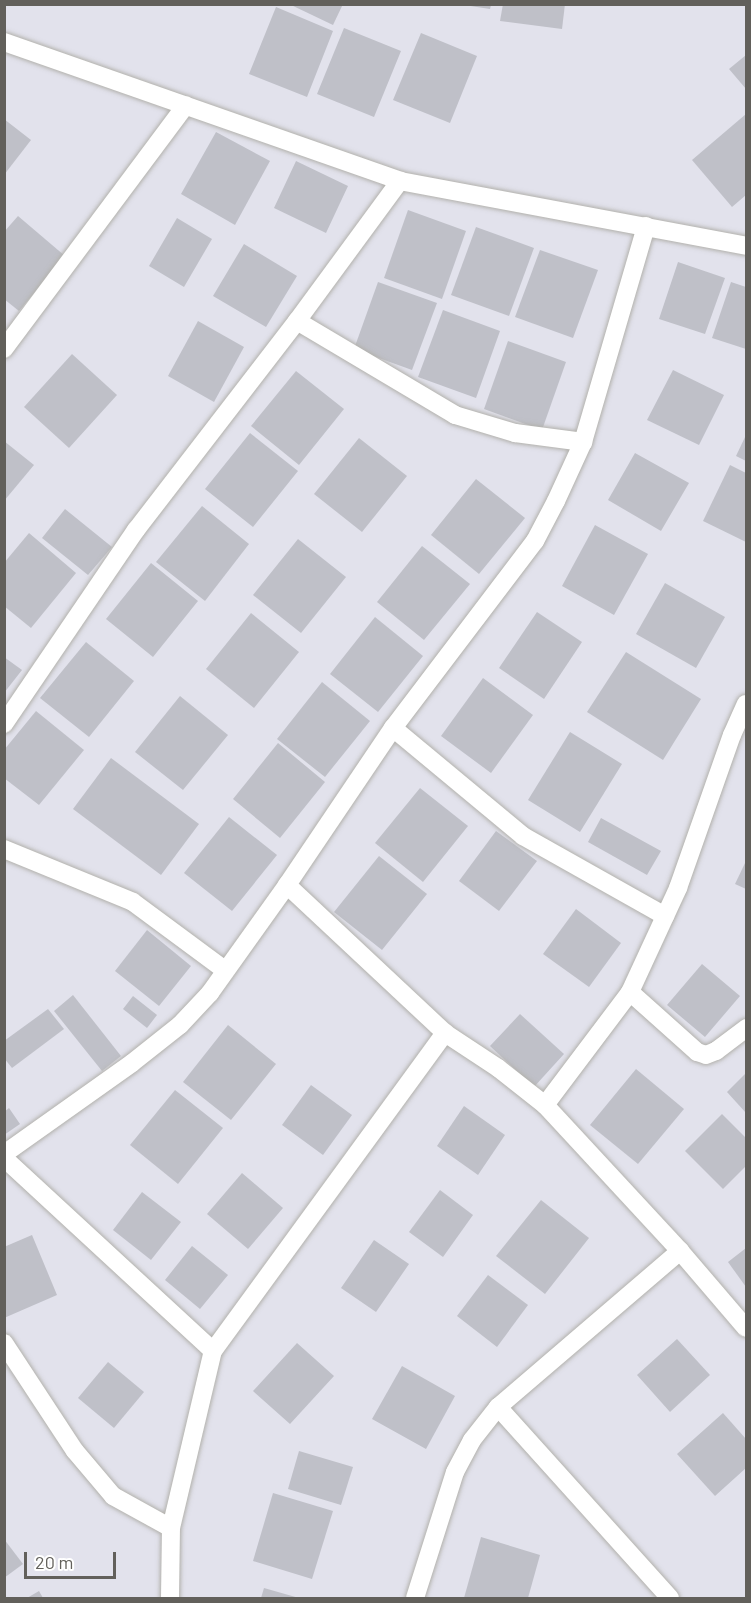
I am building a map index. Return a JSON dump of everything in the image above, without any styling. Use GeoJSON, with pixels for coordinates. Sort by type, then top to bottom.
{"type":"FeatureCollection","features":[{"type":"Feature","properties":{"kind":"street"},"geometry":{"type":"LineString","coordinates":[[4,42],[400,181],[747,246]]}},
{"type":"Feature","properties":{"kind":"street"},"geometry":{"type":"LineString","coordinates":[[4,349],[186,105]]}},
{"type":"Feature","properties":{"kind":"street"},"geometry":{"type":"LineString","coordinates":[[4,724],[136,530],[297,321],[400,181]]}},
{"type":"Feature","properties":{"kind":"street"},"geometry":{"type":"LineString","coordinates":[[213,1351],[4,1156],[132,1063],[180,1025],[210,993],[287,885],[393,728],[535,541],[583,442],[646,226]]}},
{"type":"Feature","properties":{"kind":"street"},"geometry":{"type":"LineString","coordinates":[[297,321],[455,415],[515,433],[583,442]]}},
{"type":"Feature","properties":{"kind":"street"},"geometry":{"type":"LineString","coordinates":[[545,1105],[630,992],[665,916],[747,704]]}},
{"type":"Feature","properties":{"kind":"street"},"geometry":{"type":"LineString","coordinates":[[393,728],[523,836],[665,916]]}},
{"type":"Feature","properties":{"kind":"street"},"geometry":{"type":"LineString","coordinates":[[4,849],[134,902],[225,970]]}},
{"type":"Feature","properties":{"kind":"street"},"geometry":{"type":"LineString","coordinates":[[287,885],[446,1033],[498,1068],[545,1105],[680,1251],[747,1328]]}},
{"type":"Feature","properties":{"kind":"street"},"geometry":{"type":"LineString","coordinates":[[630,992],[697,1052],[705,1055],[716,1051],[747,1028]]}},
{"type":"Feature","properties":{"kind":"street"},"geometry":{"type":"LineString","coordinates":[[170,1599],[171,1528],[213,1351],[446,1033]]}},
{"type":"Feature","properties":{"kind":"street"},"geometry":{"type":"LineString","coordinates":[[415,1599],[455,1473],[472,1440],[498,1407],[680,1251]]}},
{"type":"Feature","properties":{"kind":"street"},"geometry":{"type":"LineString","coordinates":[[4,1343],[75,1451],[113,1496],[171,1528]]}},
{"type":"Feature","properties":{"kind":"street"},"geometry":{"type":"LineString","coordinates":[[498,1407],[670,1599]]}},
{"type":"Feature","properties":{"kind":"building"},"geometry":{"type":"Polygon","coordinates":[[[289,4],[343,4],[333,25],[289,4]]]}},
{"type":"Feature","properties":{"kind":"building"},"geometry":{"type":"Polygon","coordinates":[[[503,4],[565,4],[562,29],[500,21],[503,4]]]}},
{"type":"Feature","properties":{"kind":"building"},"geometry":{"type":"Polygon","coordinates":[[[464,5],[491,5],[490,9],[464,5]]]}},
{"type":"Feature","properties":{"kind":"building"},"geometry":{"type":"Polygon","coordinates":[[[276,7],[333,31],[307,97],[249,74],[276,7]]]}},
{"type":"Feature","properties":{"kind":"building"},"geometry":{"type":"Polygon","coordinates":[[[344,28],[401,51],[374,117],[317,94],[344,28]]]}},
{"type":"Feature","properties":{"kind":"building"},"geometry":{"type":"Polygon","coordinates":[[[421,33],[477,56],[450,123],[393,100],[421,33]]]}},
{"type":"Feature","properties":{"kind":"building"},"geometry":{"type":"Polygon","coordinates":[[[746,55],[746,89],[729,69],[746,55]]]}},
{"type":"Feature","properties":{"kind":"building"},"geometry":{"type":"Polygon","coordinates":[[[746,114],[746,195],[732,207],[692,160],[746,114]]]}},
{"type":"Feature","properties":{"kind":"building"},"geometry":{"type":"Polygon","coordinates":[[[4,119],[31,140],[4,175],[4,119]]]}},
{"type":"Feature","properties":{"kind":"building"},"geometry":{"type":"Polygon","coordinates":[[[216,132],[270,161],[235,225],[181,194],[216,132]]]}},
{"type":"Feature","properties":{"kind":"building"},"geometry":{"type":"Polygon","coordinates":[[[296,161],[348,186],[326,233],[274,208],[296,161]]]}},
{"type":"Feature","properties":{"kind":"building"},"geometry":{"type":"Polygon","coordinates":[[[408,210],[466,231],[442,299],[384,278],[408,210]]]}},
{"type":"Feature","properties":{"kind":"building"},"geometry":{"type":"Polygon","coordinates":[[[18,216],[65,256],[19,311],[4,299],[4,232],[18,216]]]}},
{"type":"Feature","properties":{"kind":"building"},"geometry":{"type":"Polygon","coordinates":[[[177,218],[212,239],[184,287],[149,266],[177,218]]]}},
{"type":"Feature","properties":{"kind":"building"},"geometry":{"type":"Polygon","coordinates":[[[476,227],[534,248],[509,316],[451,295],[476,227]]]}},
{"type":"Feature","properties":{"kind":"building"},"geometry":{"type":"Polygon","coordinates":[[[244,244],[297,276],[266,327],[213,296],[244,244]]]}},
{"type":"Feature","properties":{"kind":"building"},"geometry":{"type":"Polygon","coordinates":[[[540,250],[598,270],[573,338],[515,317],[540,250]]]}},
{"type":"Feature","properties":{"kind":"building"},"geometry":{"type":"Polygon","coordinates":[[[678,262],[725,278],[705,334],[659,319],[678,262]]]}},
{"type":"Feature","properties":{"kind":"building"},"geometry":{"type":"Polygon","coordinates":[[[378,282],[437,303],[412,370],[354,349],[378,282]]]}},
{"type":"Feature","properties":{"kind":"building"},"geometry":{"type":"Polygon","coordinates":[[[731,282],[746,287],[746,349],[712,338],[731,282]]]}},
{"type":"Feature","properties":{"kind":"building"},"geometry":{"type":"Polygon","coordinates":[[[443,310],[500,331],[476,398],[418,377],[443,310]]]}},
{"type":"Feature","properties":{"kind":"building"},"geometry":{"type":"Polygon","coordinates":[[[198,321],[244,347],[214,402],[168,376],[198,321]]]}},
{"type":"Feature","properties":{"kind":"building"},"geometry":{"type":"Polygon","coordinates":[[[508,341],[566,362],[542,430],[484,409],[508,341]]]}},
{"type":"Feature","properties":{"kind":"building"},"geometry":{"type":"Polygon","coordinates":[[[72,354],[117,395],[69,448],[24,407],[72,354]]]}},
{"type":"Feature","properties":{"kind":"building"},"geometry":{"type":"Polygon","coordinates":[[[673,370],[724,395],[699,445],[647,420],[673,370]]]}},
{"type":"Feature","properties":{"kind":"building"},"geometry":{"type":"Polygon","coordinates":[[[296,371],[344,409],[299,465],[251,426],[296,371]]]}},
{"type":"Feature","properties":{"kind":"building"},"geometry":{"type":"Polygon","coordinates":[[[250,433],[298,471],[253,527],[205,489],[250,433]]]}},
{"type":"Feature","properties":{"kind":"building"},"geometry":{"type":"Polygon","coordinates":[[[746,435],[746,461],[736,456],[746,435]]]}},
{"type":"Feature","properties":{"kind":"building"},"geometry":{"type":"Polygon","coordinates":[[[359,438],[407,476],[362,532],[314,494],[359,438]]]}},
{"type":"Feature","properties":{"kind":"building"},"geometry":{"type":"Polygon","coordinates":[[[4,441],[34,465],[4,501],[4,441]]]}},
{"type":"Feature","properties":{"kind":"building"},"geometry":{"type":"Polygon","coordinates":[[[635,453],[689,483],[661,531],[608,500],[635,453]]]}},
{"type":"Feature","properties":{"kind":"building"},"geometry":{"type":"Polygon","coordinates":[[[730,465],[746,473],[746,542],[703,521],[730,465]]]}},
{"type":"Feature","properties":{"kind":"building"},"geometry":{"type":"Polygon","coordinates":[[[476,479],[525,518],[479,574],[431,535],[476,479]]]}},
{"type":"Feature","properties":{"kind":"building"},"geometry":{"type":"Polygon","coordinates":[[[202,506],[249,544],[205,601],[156,562],[202,506]]]}},
{"type":"Feature","properties":{"kind":"building"},"geometry":{"type":"Polygon","coordinates":[[[65,509],[112,547],[88,575],[42,538],[65,509]]]}},
{"type":"Feature","properties":{"kind":"building"},"geometry":{"type":"Polygon","coordinates":[[[595,525],[648,554],[614,615],[562,586],[595,525]]]}},
{"type":"Feature","properties":{"kind":"building"},"geometry":{"type":"Polygon","coordinates":[[[29,533],[76,573],[31,628],[4,606],[4,563],[29,533]]]}},
{"type":"Feature","properties":{"kind":"building"},"geometry":{"type":"Polygon","coordinates":[[[298,539],[346,577],[301,633],[253,595],[298,539]]]}},
{"type":"Feature","properties":{"kind":"building"},"geometry":{"type":"Polygon","coordinates":[[[422,546],[470,584],[424,640],[377,602],[422,546]]]}},
{"type":"Feature","properties":{"kind":"building"},"geometry":{"type":"Polygon","coordinates":[[[151,563],[198,601],[153,657],[106,619],[151,563]]]}},
{"type":"Feature","properties":{"kind":"building"},"geometry":{"type":"Polygon","coordinates":[[[665,583],[725,617],[696,668],[636,634],[665,583]]]}},
{"type":"Feature","properties":{"kind":"building"},"geometry":{"type":"Polygon","coordinates":[[[537,612],[582,642],[544,699],[499,668],[537,612]]]}},
{"type":"Feature","properties":{"kind":"building"},"geometry":{"type":"Polygon","coordinates":[[[251,613],[299,652],[254,708],[206,669],[251,613]]]}},
{"type":"Feature","properties":{"kind":"building"},"geometry":{"type":"Polygon","coordinates":[[[375,617],[423,656],[378,712],[330,674],[375,617]]]}},
{"type":"Feature","properties":{"kind":"building"},"geometry":{"type":"Polygon","coordinates":[[[86,642],[134,681],[89,737],[40,698],[86,642]]]}},
{"type":"Feature","properties":{"kind":"building"},"geometry":{"type":"Polygon","coordinates":[[[626,652],[701,699],[663,760],[587,712],[626,652]]]}},
{"type":"Feature","properties":{"kind":"building"},"geometry":{"type":"Polygon","coordinates":[[[4,657],[22,670],[4,693],[4,657]]]}},
{"type":"Feature","properties":{"kind":"building"},"geometry":{"type":"Polygon","coordinates":[[[483,678],[533,715],[491,773],[441,736],[483,678]]]}},
{"type":"Feature","properties":{"kind":"building"},"geometry":{"type":"Polygon","coordinates":[[[322,682],[370,721],[325,777],[277,739],[322,682]]]}},
{"type":"Feature","properties":{"kind":"building"},"geometry":{"type":"Polygon","coordinates":[[[180,696],[228,735],[183,790],[135,752],[180,696]]]}},
{"type":"Feature","properties":{"kind":"building"},"geometry":{"type":"Polygon","coordinates":[[[36,711],[84,750],[39,805],[4,778],[4,750],[36,711]]]}},
{"type":"Feature","properties":{"kind":"building"},"geometry":{"type":"Polygon","coordinates":[[[570,732],[622,764],[580,832],[528,800],[570,732]]]}},
{"type":"Feature","properties":{"kind":"building"},"geometry":{"type":"Polygon","coordinates":[[[278,743],[325,782],[280,838],[233,799],[278,743]]]}},
{"type":"Feature","properties":{"kind":"building"},"geometry":{"type":"Polygon","coordinates":[[[111,758],[199,824],[161,875],[73,809],[111,758]]]}},
{"type":"Feature","properties":{"kind":"building"},"geometry":{"type":"Polygon","coordinates":[[[420,788],[468,826],[423,882],[375,843],[420,788]]]}},
{"type":"Feature","properties":{"kind":"building"},"geometry":{"type":"Polygon","coordinates":[[[229,817],[277,855],[232,911],[184,873],[229,817]]]}},
{"type":"Feature","properties":{"kind":"building"},"geometry":{"type":"Polygon","coordinates":[[[601,818],[661,851],[647,875],[588,842],[601,818]]]}},
{"type":"Feature","properties":{"kind":"building"},"geometry":{"type":"Polygon","coordinates":[[[496,831],[537,861],[499,911],[459,881],[496,831]]]}},
{"type":"Feature","properties":{"kind":"building"},"geometry":{"type":"Polygon","coordinates":[[[379,856],[427,894],[382,950],[334,912],[379,856]]]}},
{"type":"Feature","properties":{"kind":"building"},"geometry":{"type":"Polygon","coordinates":[[[746,861],[746,889],[735,884],[746,861]]]}},
{"type":"Feature","properties":{"kind":"building"},"geometry":{"type":"Polygon","coordinates":[[[576,909],[621,943],[589,987],[543,954],[576,909]]]}},
{"type":"Feature","properties":{"kind":"building"},"geometry":{"type":"Polygon","coordinates":[[[147,930],[191,966],[159,1006],[115,971],[147,930]]]}},
{"type":"Feature","properties":{"kind":"building"},"geometry":{"type":"Polygon","coordinates":[[[702,964],[740,996],[705,1037],[667,1005],[702,964]]]}},
{"type":"Feature","properties":{"kind":"building"},"geometry":{"type":"Polygon","coordinates":[[[73,995],[121,1056],[102,1071],[54,1011],[73,995]]]}},
{"type":"Feature","properties":{"kind":"building"},"geometry":{"type":"Polygon","coordinates":[[[133,996],[157,1015],[147,1028],[123,1009],[133,996]]]}},
{"type":"Feature","properties":{"kind":"building"},"geometry":{"type":"Polygon","coordinates":[[[48,1009],[64,1029],[12,1068],[4,1058],[4,1041],[48,1009]]]}},
{"type":"Feature","properties":{"kind":"building"},"geometry":{"type":"Polygon","coordinates":[[[520,1014],[564,1054],[534,1087],[490,1046],[520,1014]]]}},
{"type":"Feature","properties":{"kind":"building"},"geometry":{"type":"Polygon","coordinates":[[[228,1025],[276,1064],[231,1120],[183,1082],[228,1025]]]}},
{"type":"Feature","properties":{"kind":"building"},"geometry":{"type":"Polygon","coordinates":[[[636,1069],[684,1109],[638,1164],[590,1125],[636,1069]]]}},
{"type":"Feature","properties":{"kind":"building"},"geometry":{"type":"Polygon","coordinates":[[[746,1073],[746,1113],[727,1092],[746,1073]]]}},
{"type":"Feature","properties":{"kind":"building"},"geometry":{"type":"Polygon","coordinates":[[[311,1085],[352,1115],[323,1155],[282,1125],[311,1085]]]}},
{"type":"Feature","properties":{"kind":"building"},"geometry":{"type":"Polygon","coordinates":[[[175,1090],[223,1128],[178,1184],[130,1145],[175,1090]]]}},
{"type":"Feature","properties":{"kind":"building"},"geometry":{"type":"Polygon","coordinates":[[[464,1106],[505,1135],[478,1175],[437,1146],[464,1106]]]}},
{"type":"Feature","properties":{"kind":"building"},"geometry":{"type":"Polygon","coordinates":[[[9,1108],[20,1124],[4,1135],[4,1112],[9,1108]]]}},
{"type":"Feature","properties":{"kind":"building"},"geometry":{"type":"Polygon","coordinates":[[[722,1114],[746,1138],[746,1166],[723,1189],[685,1151],[722,1114]]]}},
{"type":"Feature","properties":{"kind":"building"},"geometry":{"type":"Polygon","coordinates":[[[242,1173],[283,1208],[248,1249],[207,1214],[242,1173]]]}},
{"type":"Feature","properties":{"kind":"building"},"geometry":{"type":"Polygon","coordinates":[[[440,1190],[473,1215],[443,1257],[409,1232],[440,1190]]]}},
{"type":"Feature","properties":{"kind":"building"},"geometry":{"type":"Polygon","coordinates":[[[142,1192],[181,1222],[151,1260],[113,1230],[142,1192]]]}},
{"type":"Feature","properties":{"kind":"building"},"geometry":{"type":"Polygon","coordinates":[[[541,1200],[589,1238],[545,1294],[496,1256],[541,1200]]]}},
{"type":"Feature","properties":{"kind":"building"},"geometry":{"type":"Polygon","coordinates":[[[32,1235],[57,1295],[4,1318],[4,1247],[32,1235]]]}},
{"type":"Feature","properties":{"kind":"building"},"geometry":{"type":"Polygon","coordinates":[[[374,1240],[409,1264],[376,1312],[341,1288],[374,1240]]]}},
{"type":"Feature","properties":{"kind":"building"},"geometry":{"type":"Polygon","coordinates":[[[192,1246],[228,1275],[200,1309],[165,1280],[192,1246]]]}},
{"type":"Feature","properties":{"kind":"building"},"geometry":{"type":"Polygon","coordinates":[[[746,1248],[746,1287],[728,1262],[746,1248]]]}},
{"type":"Feature","properties":{"kind":"building"},"geometry":{"type":"Polygon","coordinates":[[[488,1275],[528,1305],[497,1347],[457,1316],[488,1275]]]}},
{"type":"Feature","properties":{"kind":"building"},"geometry":{"type":"Polygon","coordinates":[[[677,1339],[710,1375],[670,1412],[637,1375],[677,1339]]]}},
{"type":"Feature","properties":{"kind":"building"},"geometry":{"type":"Polygon","coordinates":[[[297,1343],[334,1376],[290,1424],[253,1391],[297,1343]]]}},
{"type":"Feature","properties":{"kind":"building"},"geometry":{"type":"Polygon","coordinates":[[[108,1362],[144,1392],[114,1428],[78,1398],[108,1362]]]}},
{"type":"Feature","properties":{"kind":"building"},"geometry":{"type":"Polygon","coordinates":[[[402,1366],[455,1396],[426,1449],[372,1419],[402,1366]]]}},
{"type":"Feature","properties":{"kind":"building"},"geometry":{"type":"Polygon","coordinates":[[[723,1413],[746,1439],[746,1468],[715,1496],[677,1454],[723,1413]]]}},
{"type":"Feature","properties":{"kind":"building"},"geometry":{"type":"Polygon","coordinates":[[[299,1451],[353,1467],[341,1505],[288,1489],[299,1451]]]}},
{"type":"Feature","properties":{"kind":"building"},"geometry":{"type":"Polygon","coordinates":[[[273,1493],[333,1511],[312,1579],[253,1561],[273,1493]]]}},
{"type":"Feature","properties":{"kind":"building"},"geometry":{"type":"Polygon","coordinates":[[[481,1537],[540,1555],[528,1598],[464,1598],[481,1537]]]}},
{"type":"Feature","properties":{"kind":"building"},"geometry":{"type":"Polygon","coordinates":[[[4,1539],[23,1564],[4,1578],[4,1539]]]}},
{"type":"Feature","properties":{"kind":"building"},"geometry":{"type":"Polygon","coordinates":[[[264,1588],[299,1598],[261,1598],[264,1588]]]}},
{"type":"Feature","properties":{"kind":"building"},"geometry":{"type":"Polygon","coordinates":[[[39,1591],[43,1598],[27,1598],[39,1591]]]}}]}
